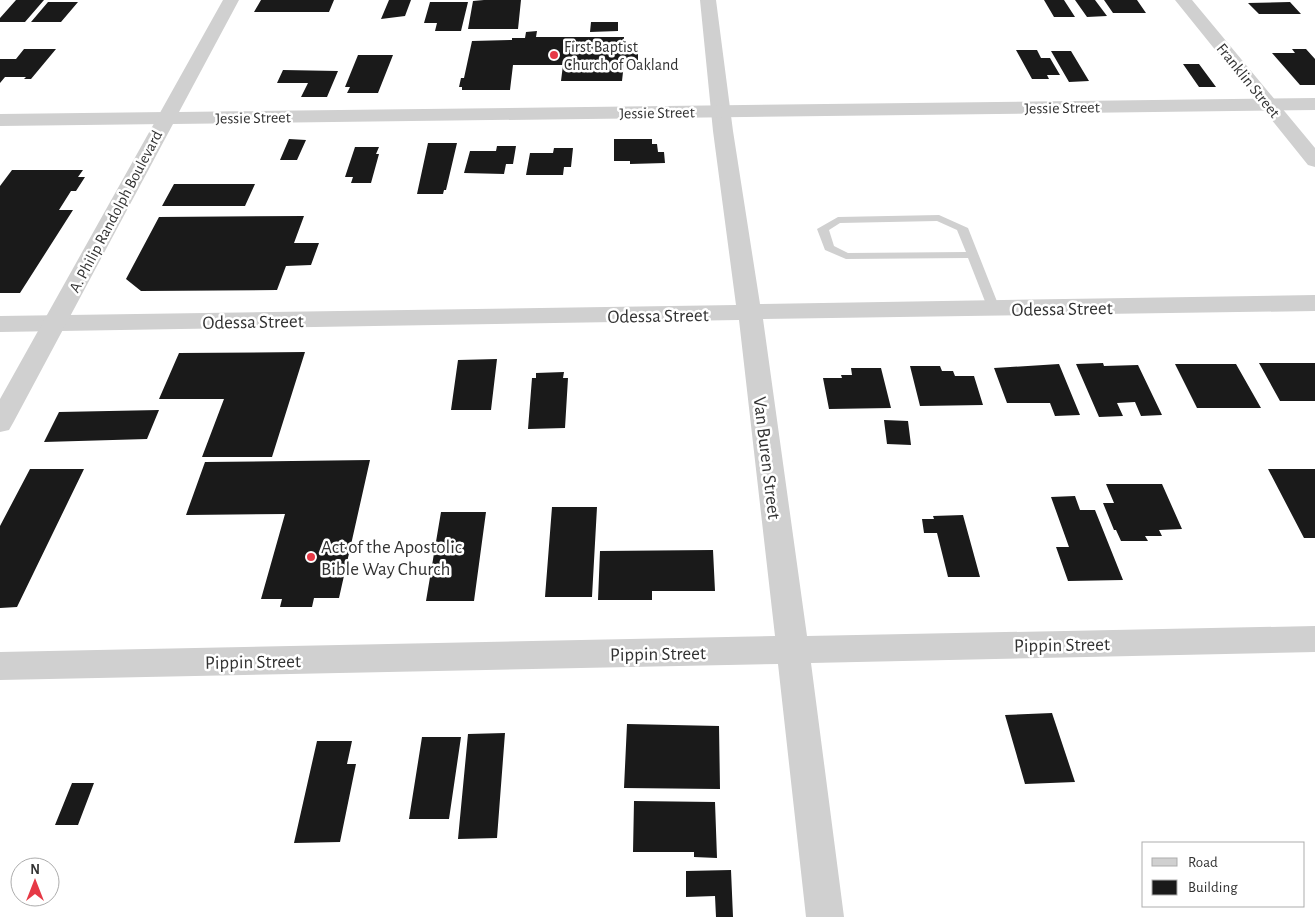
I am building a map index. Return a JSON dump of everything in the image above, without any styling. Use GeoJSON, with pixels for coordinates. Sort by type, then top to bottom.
{"type":"FeatureCollection","features":[{"type":"Feature","properties":{"kind":"street","name":"A. Philip Randolph Boulevard"},"geometry":{"type":"LineString","coordinates":[[0,423],[231,0]]}},
{"type":"Feature","properties":{"kind":"street","name":"Van Buren Street"},"geometry":{"type":"LineString","coordinates":[[708,0],[721,111],[794,650],[825,917]]}},
{"type":"Feature","properties":{"kind":"street","name":"Franklin Street"},"geometry":{"type":"LineString","coordinates":[[1183,0],[1315,161]]}},
{"type":"Feature","properties":{"kind":"street","name":"Jessie Street"},"geometry":{"type":"LineString","coordinates":[[0,120],[1315,104]]}},
{"type":"Feature","properties":{"kind":"street","name":"Odessa Street"},"geometry":{"type":"LineString","coordinates":[[0,324],[750,314],[1315,303]]}},
{"type":"Feature","properties":{"kind":"street","name":"Pippin Street"},"geometry":{"type":"LineString","coordinates":[[0,666],[1315,639]]}},
{"type":"Feature","properties":{"kind":"lane"},"geometry":{"type":"LineString","coordinates":[[973,255],[846,256],[829,248],[823,229],[838,220],[940,218],[962,228],[973,255],[994,309]]}},
{"type":"Feature","properties":{"kind":"building"},"geometry":{"type":"Polygon","coordinates":[[[16,0],[44,0],[25,22],[0,22],[0,18],[16,0]]]}},
{"type":"Feature","properties":{"kind":"building"},"geometry":{"type":"Polygon","coordinates":[[[261,0],[334,0],[329,12],[254,12],[261,0]]]}},
{"type":"Feature","properties":{"kind":"building"},"geometry":{"type":"Polygon","coordinates":[[[389,0],[411,0],[405,16],[381,19],[389,0]]]}},
{"type":"Feature","properties":{"kind":"building"},"geometry":{"type":"Polygon","coordinates":[[[521,0],[518,29],[468,29],[473,1],[521,0]]]}},
{"type":"Feature","properties":{"kind":"building"},"geometry":{"type":"Polygon","coordinates":[[[1044,0],[1064,0],[1075,17],[1054,17],[1044,0]]]}},
{"type":"Feature","properties":{"kind":"building"},"geometry":{"type":"Polygon","coordinates":[[[1075,0],[1095,0],[1107,16],[1087,17],[1075,0]]]}},
{"type":"Feature","properties":{"kind":"building"},"geometry":{"type":"Polygon","coordinates":[[[1104,0],[1137,0],[1146,13],[1113,13],[1104,0]]]}},
{"type":"Feature","properties":{"kind":"building"},"geometry":{"type":"Polygon","coordinates":[[[48,2],[78,2],[61,22],[31,22],[48,2]]]}},
{"type":"Feature","properties":{"kind":"building"},"geometry":{"type":"Polygon","coordinates":[[[430,2],[468,2],[461,31],[435,31],[437,23],[424,23],[430,2]]]}},
{"type":"Feature","properties":{"kind":"building"},"geometry":{"type":"Polygon","coordinates":[[[1290,2],[1301,14],[1259,14],[1248,3],[1290,2]]]}},
{"type":"Feature","properties":{"kind":"building"},"geometry":{"type":"Polygon","coordinates":[[[591,22],[618,22],[618,31],[590,32],[591,22]]]}},
{"type":"Feature","properties":{"kind":"building","name":"First Baptist Church of Oakland"},"geometry":{"type":"Polygon","coordinates":[[[537,31],[536,37],[624,37],[624,47],[638,47],[638,63],[624,63],[622,81],[561,81],[563,65],[513,65],[510,90],[462,90],[462,87],[459,87],[461,78],[464,78],[472,41],[525,38],[526,32],[537,31]]]}},
{"type":"Feature","properties":{"kind":"building"},"geometry":{"type":"Polygon","coordinates":[[[24,49],[56,49],[31,79],[24,79],[26,77],[5,77],[0,83],[0,59],[16,59],[24,49]]]}},
{"type":"Feature","properties":{"kind":"building"},"geometry":{"type":"Polygon","coordinates":[[[1292,49],[1306,49],[1315,59],[1315,85],[1300,85],[1272,53],[1295,53],[1292,49]]]}},
{"type":"Feature","properties":{"kind":"building"},"geometry":{"type":"Polygon","coordinates":[[[1016,50],[1037,50],[1041,58],[1050,58],[1060,75],[1047,75],[1049,79],[1032,79],[1016,50]]]}},
{"type":"Feature","properties":{"kind":"building"},"geometry":{"type":"Polygon","coordinates":[[[1051,51],[1071,51],[1089,81],[1069,82],[1051,51]]]}},
{"type":"Feature","properties":{"kind":"building"},"geometry":{"type":"Polygon","coordinates":[[[358,55],[393,55],[378,93],[347,93],[350,87],[345,87],[358,55]]]}},
{"type":"Feature","properties":{"kind":"building"},"geometry":{"type":"Polygon","coordinates":[[[1183,64],[1199,64],[1216,87],[1199,87],[1183,64]]]}},
{"type":"Feature","properties":{"kind":"building"},"geometry":{"type":"Polygon","coordinates":[[[283,70],[338,71],[327,97],[301,97],[308,83],[277,83],[283,70]]]}},
{"type":"Feature","properties":{"kind":"building"},"geometry":{"type":"Polygon","coordinates":[[[289,139],[306,140],[297,160],[280,160],[289,139]]]}},
{"type":"Feature","properties":{"kind":"building"},"geometry":{"type":"Polygon","coordinates":[[[614,139],[652,139],[652,144],[657,144],[658,152],[664,152],[665,163],[630,164],[630,161],[614,161],[614,139]]]}},
{"type":"Feature","properties":{"kind":"building"},"geometry":{"type":"Polygon","coordinates":[[[428,143],[457,143],[446,190],[444,190],[443,194],[417,194],[428,143]]]}},
{"type":"Feature","properties":{"kind":"building"},"geometry":{"type":"Polygon","coordinates":[[[497,146],[516,146],[513,164],[506,164],[504,174],[464,173],[470,151],[496,151],[497,146]]]}},
{"type":"Feature","properties":{"kind":"building"},"geometry":{"type":"Polygon","coordinates":[[[355,147],[379,147],[376,154],[379,154],[371,183],[351,183],[353,177],[345,177],[355,147]]]}},
{"type":"Feature","properties":{"kind":"building"},"geometry":{"type":"Polygon","coordinates":[[[554,148],[573,148],[571,167],[564,167],[563,175],[526,175],[530,153],[553,153],[554,148]]]}},
{"type":"Feature","properties":{"kind":"building"},"geometry":{"type":"Polygon","coordinates":[[[12,170],[83,170],[78,177],[85,177],[76,191],[71,191],[59,210],[73,210],[20,293],[0,293],[0,186],[12,170]]]}},
{"type":"Feature","properties":{"kind":"building"},"geometry":{"type":"Polygon","coordinates":[[[174,184],[255,184],[245,206],[162,206],[174,184]]]}},
{"type":"Feature","properties":{"kind":"building"},"geometry":{"type":"Polygon","coordinates":[[[304,216],[294,243],[319,243],[311,265],[286,266],[277,290],[141,291],[126,279],[159,217],[304,216]]]}},
{"type":"Feature","properties":{"kind":"building"},"geometry":{"type":"Polygon","coordinates":[[[305,352],[272,457],[202,457],[224,399],[159,399],[179,353],[305,352]]]}},
{"type":"Feature","properties":{"kind":"building"},"geometry":{"type":"Polygon","coordinates":[[[497,359],[491,410],[451,410],[458,360],[497,359]]]}},
{"type":"Feature","properties":{"kind":"building"},"geometry":{"type":"Polygon","coordinates":[[[1103,363],[1104,366],[1138,365],[1162,415],[1141,416],[1135,402],[1117,403],[1123,416],[1099,417],[1076,364],[1103,363]]]}},
{"type":"Feature","properties":{"kind":"building"},"geometry":{"type":"Polygon","coordinates":[[[1259,363],[1315,363],[1315,401],[1280,401],[1259,363]]]}},
{"type":"Feature","properties":{"kind":"building"},"geometry":{"type":"Polygon","coordinates":[[[1059,364],[1080,415],[1055,416],[1050,403],[1007,403],[994,368],[1059,364]]]}},
{"type":"Feature","properties":{"kind":"building"},"geometry":{"type":"Polygon","coordinates":[[[1175,364],[1236,364],[1261,408],[1197,408],[1175,364]]]}},
{"type":"Feature","properties":{"kind":"building"},"geometry":{"type":"Polygon","coordinates":[[[910,366],[940,366],[942,371],[953,371],[955,376],[974,376],[983,405],[920,406],[910,366]]]}},
{"type":"Feature","properties":{"kind":"building"},"geometry":{"type":"Polygon","coordinates":[[[851,368],[881,368],[891,408],[829,409],[823,378],[842,378],[841,375],[852,375],[851,368]]]}},
{"type":"Feature","properties":{"kind":"building"},"geometry":{"type":"Polygon","coordinates":[[[564,372],[563,378],[568,378],[565,428],[528,429],[532,378],[536,378],[536,373],[564,372]]]}},
{"type":"Feature","properties":{"kind":"building"},"geometry":{"type":"Polygon","coordinates":[[[159,410],[147,439],[44,442],[59,412],[159,410]]]}},
{"type":"Feature","properties":{"kind":"building"},"geometry":{"type":"Polygon","coordinates":[[[884,420],[908,421],[911,445],[887,444],[884,420]]]}},
{"type":"Feature","properties":{"kind":"building","name":"Act of the Apostolic Bible Way Church"},"geometry":{"type":"Polygon","coordinates":[[[370,460],[339,598],[314,598],[312,607],[280,607],[282,599],[261,599],[285,514],[186,515],[205,462],[370,460]]]}},
{"type":"Feature","properties":{"kind":"building"},"geometry":{"type":"Polygon","coordinates":[[[30,469],[84,469],[17,607],[0,608],[0,526],[30,469]]]}},
{"type":"Feature","properties":{"kind":"building"},"geometry":{"type":"Polygon","coordinates":[[[1268,469],[1315,469],[1315,538],[1304,538],[1268,469]]]}},
{"type":"Feature","properties":{"kind":"building"},"geometry":{"type":"Polygon","coordinates":[[[1106,484],[1162,484],[1182,529],[1159,530],[1162,536],[1145,536],[1148,541],[1121,541],[1116,530],[1114,530],[1103,503],[1114,503],[1106,484]]]}},
{"type":"Feature","properties":{"kind":"building"},"geometry":{"type":"Polygon","coordinates":[[[1075,496],[1080,510],[1095,510],[1123,580],[1068,581],[1056,547],[1069,547],[1051,497],[1075,496]]]}},
{"type":"Feature","properties":{"kind":"building"},"geometry":{"type":"Polygon","coordinates":[[[552,507],[597,507],[592,597],[545,597],[552,507]]]}},
{"type":"Feature","properties":{"kind":"building"},"geometry":{"type":"Polygon","coordinates":[[[441,512],[486,512],[474,601],[426,601],[441,512]]]}},
{"type":"Feature","properties":{"kind":"building"},"geometry":{"type":"Polygon","coordinates":[[[963,515],[980,577],[948,577],[937,533],[924,533],[922,519],[934,519],[933,516],[963,515]]]}},
{"type":"Feature","properties":{"kind":"building"},"geometry":{"type":"Polygon","coordinates":[[[713,550],[715,591],[652,591],[652,600],[598,600],[600,551],[713,550]]]}},
{"type":"Feature","properties":{"kind":"building"},"geometry":{"type":"Polygon","coordinates":[[[1052,713],[1075,782],[1025,784],[1005,715],[1052,713]]]}},
{"type":"Feature","properties":{"kind":"building"},"geometry":{"type":"Polygon","coordinates":[[[627,724],[719,726],[720,789],[624,788],[627,724]]]}},
{"type":"Feature","properties":{"kind":"building"},"geometry":{"type":"Polygon","coordinates":[[[505,733],[497,838],[458,839],[468,734],[505,733]]]}},
{"type":"Feature","properties":{"kind":"building"},"geometry":{"type":"Polygon","coordinates":[[[422,737],[461,737],[449,819],[409,819],[422,737]]]}},
{"type":"Feature","properties":{"kind":"building"},"geometry":{"type":"Polygon","coordinates":[[[317,741],[352,741],[347,764],[356,764],[340,842],[294,843],[317,741]]]}},
{"type":"Feature","properties":{"kind":"building"},"geometry":{"type":"Polygon","coordinates":[[[72,783],[94,783],[78,825],[55,825],[72,783]]]}},
{"type":"Feature","properties":{"kind":"building"},"geometry":{"type":"Polygon","coordinates":[[[634,801],[715,802],[717,858],[694,857],[694,852],[633,852],[634,801]]]}},
{"type":"Feature","properties":{"kind":"building"},"geometry":{"type":"Polygon","coordinates":[[[731,870],[733,917],[716,917],[715,896],[686,897],[686,871],[731,870]]]}},
{"type":"Feature","properties":{"kind":"place","name":"First Baptist Church of Oakland"},"geometry":{"type":"Point","coordinates":[554,55]}},
{"type":"Feature","properties":{"kind":"place","name":"Act of the Apostolic Bible Way Church"},"geometry":{"type":"Point","coordinates":[311,557]}}]}
